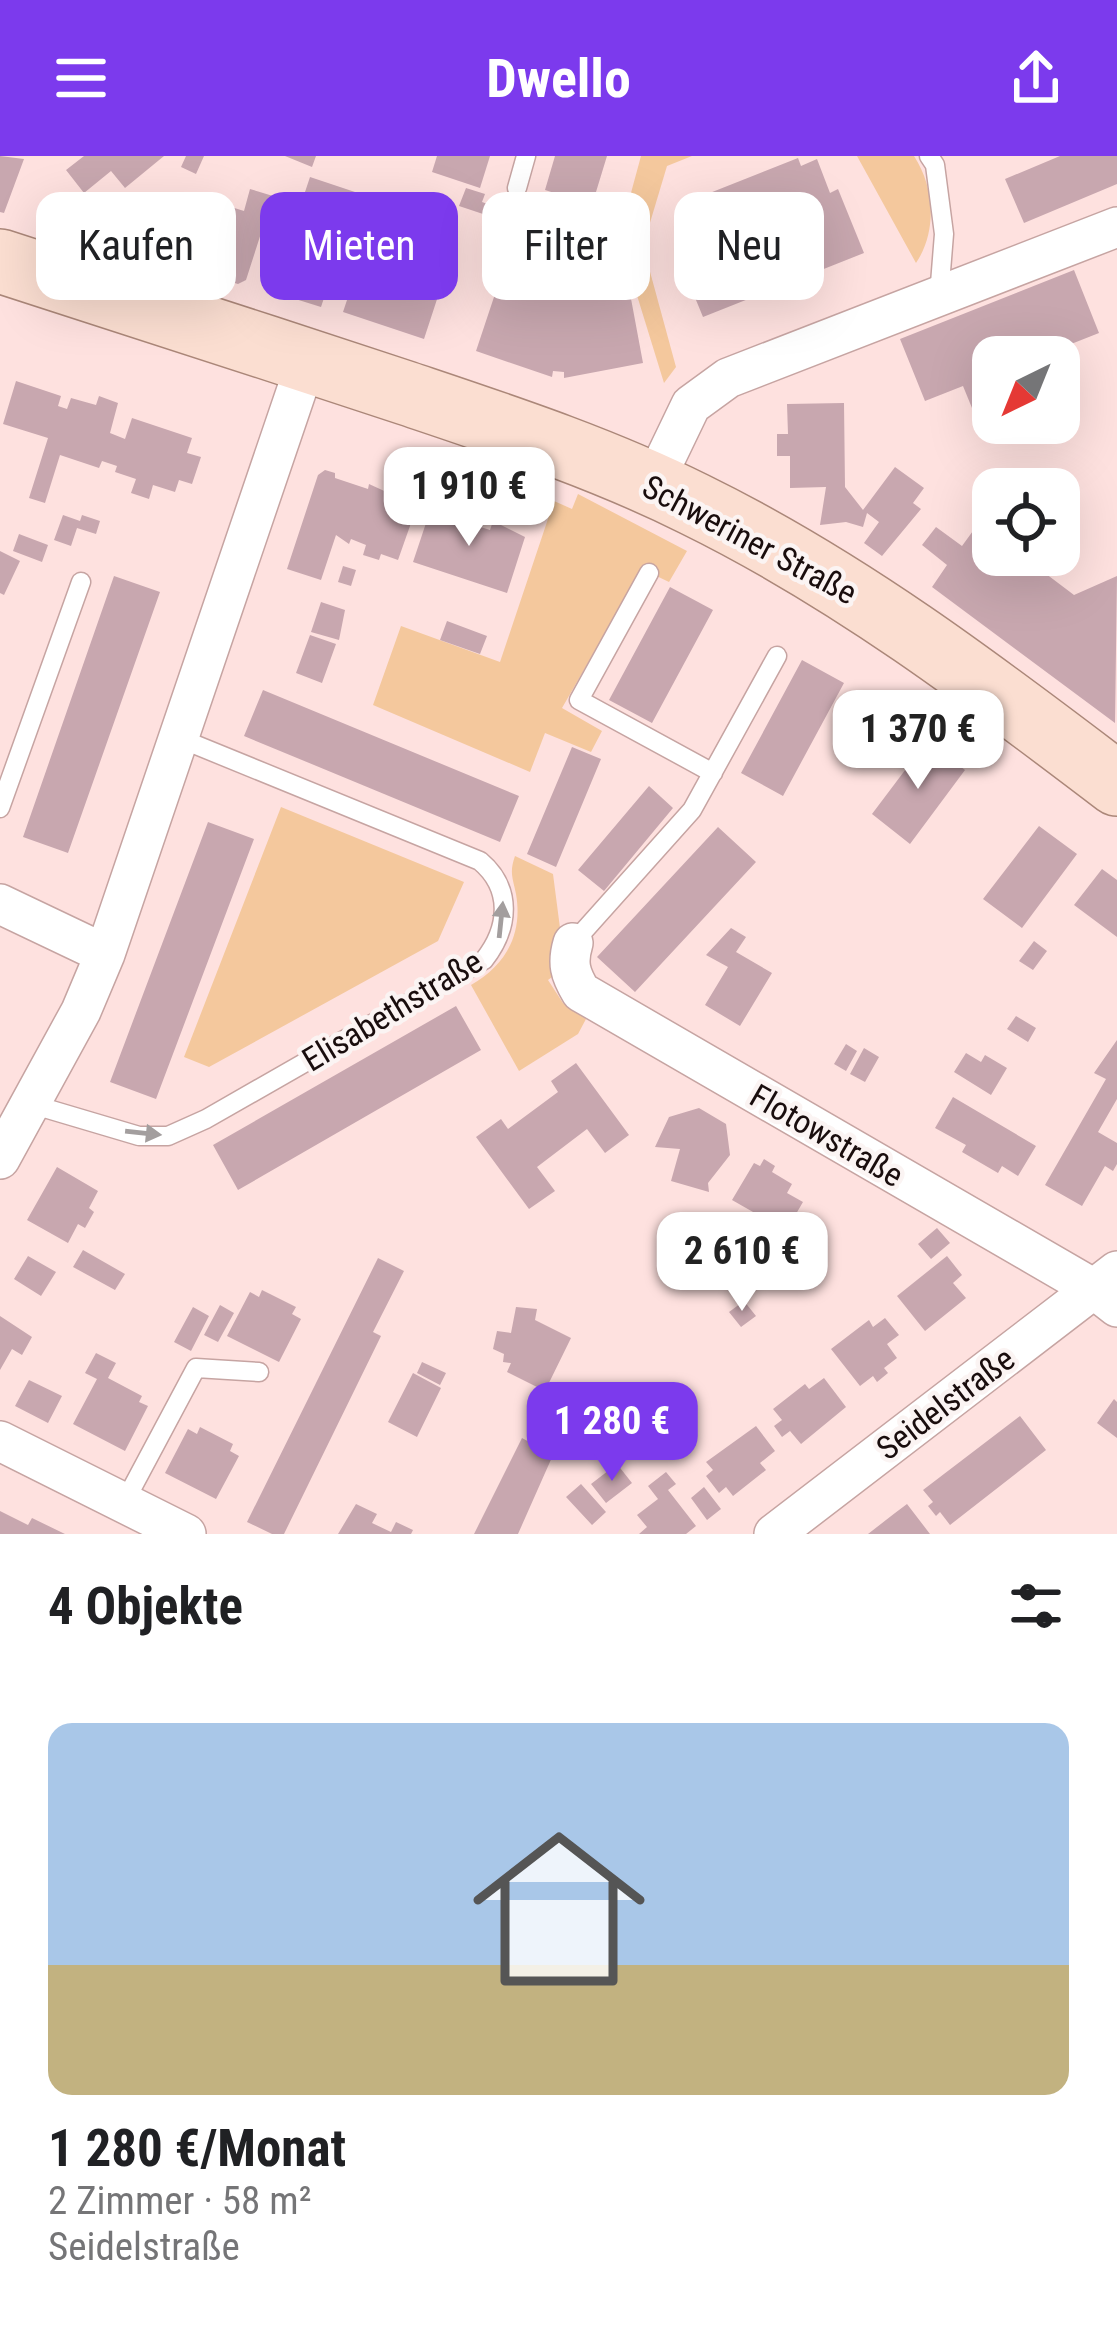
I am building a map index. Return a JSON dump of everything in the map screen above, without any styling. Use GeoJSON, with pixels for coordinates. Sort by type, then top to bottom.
{"type":"FeatureCollection","features":[{"type":"Feature","properties":{"kind":"main road","name":"Schweriner Straße"},"geometry":{"type":"LineString","coordinates":[[0,261],[521,432],[652,484],[774,546],[879,610],[1117,784]]}},
{"type":"Feature","properties":{"kind":"street"},"geometry":{"type":"LineString","coordinates":[[652,484],[691,405],[714,387],[1117,227]]}},
{"type":"Feature","properties":{"kind":"street"},"geometry":{"type":"LineString","coordinates":[[0,1159],[81,1011],[105,954],[307,360]]}},
{"type":"Feature","properties":{"kind":"street"},"geometry":{"type":"LineString","coordinates":[[0,904],[105,954]]}},
{"type":"Feature","properties":{"kind":"street","name":"Flotowstraße"},"geometry":{"type":"LineString","coordinates":[[573,943],[568,959],[581,992],[1109,1289]]}},
{"type":"Feature","properties":{"kind":"street","name":"Seidelstraße"},"geometry":{"type":"LineString","coordinates":[[774,1534],[1109,1289]]}},
{"type":"Feature","properties":{"kind":"street"},"geometry":{"type":"LineString","coordinates":[[0,1441],[186,1534]]}},
{"type":"Feature","properties":{"kind":"lane"},"geometry":{"type":"LineString","coordinates":[[517,188],[526,156]]}},
{"type":"Feature","properties":{"kind":"lane"},"geometry":{"type":"LineString","coordinates":[[929,156],[935,165],[944,235],[939,296]]}},
{"type":"Feature","properties":{"kind":"lane"},"geometry":{"type":"LineString","coordinates":[[649,573],[579,700],[713,772]]}},
{"type":"Feature","properties":{"kind":"lane"},"geometry":{"type":"LineString","coordinates":[[0,808],[81,582]]}},
{"type":"Feature","properties":{"kind":"lane"},"geometry":{"type":"LineString","coordinates":[[573,943],[692,810],[777,656]]}},
{"type":"Feature","properties":{"kind":"lane","name":"Elisabethstraße"},"geometry":{"type":"LineString","coordinates":[[31,1104],[139,1136],[168,1136],[206,1119],[484,960],[499,942],[504,906],[498,876],[480,861],[179,739]]}},
{"type":"Feature","properties":{"kind":"lane"},"geometry":{"type":"LineString","coordinates":[[124,1503],[196,1368],[259,1372]]}},
{"type":"Feature","properties":{"kind":"shaded area"},"geometry":{"type":"Polygon","coordinates":[[[641,156],[692,156],[667,166],[650,223],[650,192],[631,192],[641,156]]]}},
{"type":"Feature","properties":{"kind":"shaded area"},"geometry":{"type":"Polygon","coordinates":[[[857,156],[914,156],[926,182],[931,210],[927,238],[916,263],[857,156]]]}},
{"type":"Feature","properties":{"kind":"shaded area"},"geometry":{"type":"Polygon","coordinates":[[[650,272],[676,367],[664,383],[638,300],[650,300],[650,272]]]}},
{"type":"Feature","properties":{"kind":"shaded area"},"geometry":{"type":"Polygon","coordinates":[[[578,494],[687,551],[669,582],[642,569],[562,708],[602,731],[591,752],[545,733],[530,772],[373,705],[401,626],[500,662],[554,501],[572,509],[578,494]]]}},
{"type":"Feature","properties":{"kind":"shaded area"},"geometry":{"type":"Polygon","coordinates":[[[281,807],[464,882],[438,941],[209,1067],[184,1057],[281,807]]]}},
{"type":"Feature","properties":{"kind":"shaded area"},"geometry":{"type":"Polygon","coordinates":[[[515,856],[553,874],[560,928],[556,974],[548,980],[563,1003],[586,1019],[578,1034],[519,1071],[471,985],[494,968],[514,935],[518,909],[512,871],[515,856]]]}},
{"type":"Feature","properties":{"kind":"building"},"geometry":{"type":"Polygon","coordinates":[[[0,156],[24,159],[4,213],[0,212],[0,156]]]}},
{"type":"Feature","properties":{"kind":"building"},"geometry":{"type":"Polygon","coordinates":[[[84,156],[164,156],[125,188],[111,171],[83,192],[66,170],[84,156]]]}},
{"type":"Feature","properties":{"kind":"building"},"geometry":{"type":"Polygon","coordinates":[[[186,156],[204,156],[196,174],[181,167],[186,156]]]}},
{"type":"Feature","properties":{"kind":"building"},"geometry":{"type":"Polygon","coordinates":[[[285,156],[316,156],[312,167],[285,156]]]}},
{"type":"Feature","properties":{"kind":"building"},"geometry":{"type":"Polygon","coordinates":[[[437,156],[490,156],[480,188],[432,172],[437,156]]]}},
{"type":"Feature","properties":{"kind":"building"},"geometry":{"type":"Polygon","coordinates":[[[555,156],[607,156],[596,192],[545,190],[555,156]]]}},
{"type":"Feature","properties":{"kind":"building"},"geometry":{"type":"Polygon","coordinates":[[[1060,156],[1117,156],[1117,184],[1024,223],[1005,179],[1060,156]]]}},
{"type":"Feature","properties":{"kind":"building"},"geometry":{"type":"Polygon","coordinates":[[[798,158],[801,166],[817,159],[830,193],[838,189],[864,253],[824,269],[824,192],[712,192],[798,158]]]}},
{"type":"Feature","properties":{"kind":"building"},"geometry":{"type":"Polygon","coordinates":[[[310,177],[355,192],[305,192],[310,177]]]}},
{"type":"Feature","properties":{"kind":"building"},"geometry":{"type":"Polygon","coordinates":[[[466,188],[482,193],[482,214],[459,206],[466,188]]]}},
{"type":"Feature","properties":{"kind":"building"},"geometry":{"type":"Polygon","coordinates":[[[250,189],[260,192],[260,236],[246,280],[238,284],[236,208],[244,211],[250,189]]]}},
{"type":"Feature","properties":{"kind":"building"},"geometry":{"type":"Polygon","coordinates":[[[1074,270],[1099,333],[1080,340],[1080,336],[972,336],[972,408],[963,386],[925,401],[900,339],[1074,270]]]}},
{"type":"Feature","properties":{"kind":"building"},"geometry":{"type":"Polygon","coordinates":[[[347,300],[437,300],[424,339],[343,312],[347,300]]]}},
{"type":"Feature","properties":{"kind":"building"},"geometry":{"type":"Polygon","coordinates":[[[493,300],[631,300],[643,363],[564,378],[564,372],[553,371],[552,377],[476,351],[493,300]]]}},
{"type":"Feature","properties":{"kind":"building"},"geometry":{"type":"Polygon","coordinates":[[[696,300],[746,300],[703,317],[696,300]]]}},
{"type":"Feature","properties":{"kind":"building"},"geometry":{"type":"Polygon","coordinates":[[[16,381],[61,396],[58,406],[67,409],[71,398],[96,405],[99,396],[118,403],[110,433],[125,439],[132,418],[192,438],[187,453],[201,457],[192,484],[179,480],[175,492],[153,485],[149,499],[131,493],[136,479],[115,472],[117,466],[102,461],[99,468],[60,455],[45,503],[29,498],[48,438],[3,424],[16,381]]]}},
{"type":"Feature","properties":{"kind":"building"},"geometry":{"type":"Polygon","coordinates":[[[844,403],[845,487],[863,510],[895,467],[924,488],[913,503],[921,509],[882,556],[864,543],[879,522],[867,513],[863,527],[846,522],[820,525],[826,487],[790,488],[790,456],[777,456],[777,434],[788,434],[787,404],[844,403]]]}},
{"type":"Feature","properties":{"kind":"building"},"geometry":{"type":"Polygon","coordinates":[[[325,470],[335,473],[335,478],[368,489],[369,484],[417,506],[398,560],[363,555],[366,545],[351,539],[349,544],[336,535],[321,580],[287,569],[318,475],[325,470]]]}},
{"type":"Feature","properties":{"kind":"building"},"geometry":{"type":"Polygon","coordinates":[[[432,505],[468,513],[465,522],[490,530],[493,521],[525,537],[507,593],[413,562],[432,505]]]}},
{"type":"Feature","properties":{"kind":"building"},"geometry":{"type":"Polygon","coordinates":[[[63,515],[100,521],[96,534],[77,528],[71,546],[54,540],[63,515]]]}},
{"type":"Feature","properties":{"kind":"building"},"geometry":{"type":"Polygon","coordinates":[[[936,527],[962,546],[972,532],[972,576],[1049,576],[1074,595],[1117,576],[1115,723],[932,587],[947,565],[922,545],[936,527]]]}},
{"type":"Feature","properties":{"kind":"building"},"geometry":{"type":"Polygon","coordinates":[[[19,534],[48,545],[42,562],[13,551],[19,534]]]}},
{"type":"Feature","properties":{"kind":"building"},"geometry":{"type":"Polygon","coordinates":[[[0,551],[20,561],[4,595],[0,593],[0,551]]]}},
{"type":"Feature","properties":{"kind":"building"},"geometry":{"type":"Polygon","coordinates":[[[343,566],[356,570],[351,586],[338,582],[343,566]]]}},
{"type":"Feature","properties":{"kind":"building"},"geometry":{"type":"Polygon","coordinates":[[[114,576],[160,592],[68,853],[23,837],[114,576]]]}},
{"type":"Feature","properties":{"kind":"building"},"geometry":{"type":"Polygon","coordinates":[[[670,587],[713,610],[652,723],[609,700],[670,587]]]}},
{"type":"Feature","properties":{"kind":"building"},"geometry":{"type":"Polygon","coordinates":[[[321,602],[345,610],[339,640],[311,632],[321,602]]]}},
{"type":"Feature","properties":{"kind":"building"},"geometry":{"type":"Polygon","coordinates":[[[447,621],[487,636],[480,654],[440,640],[447,621]]]}},
{"type":"Feature","properties":{"kind":"building"},"geometry":{"type":"Polygon","coordinates":[[[310,635],[336,644],[322,683],[296,673],[310,635]]]}},
{"type":"Feature","properties":{"kind":"building"},"geometry":{"type":"Polygon","coordinates":[[[802,660],[844,683],[783,796],[741,773],[802,660]]]}},
{"type":"Feature","properties":{"kind":"building"},"geometry":{"type":"Polygon","coordinates":[[[263,690],[519,796],[500,842],[244,736],[263,690]]]}},
{"type":"Feature","properties":{"kind":"building"},"geometry":{"type":"Polygon","coordinates":[[[927,741],[965,770],[910,844],[872,814],[927,741]]]}},
{"type":"Feature","properties":{"kind":"building"},"geometry":{"type":"Polygon","coordinates":[[[572,747],[601,759],[556,867],[527,854],[572,747]]]}},
{"type":"Feature","properties":{"kind":"building"},"geometry":{"type":"Polygon","coordinates":[[[649,786],[673,808],[604,891],[578,870],[649,786]]]}},
{"type":"Feature","properties":{"kind":"building"},"geometry":{"type":"Polygon","coordinates":[[[208,822],[254,839],[156,1099],[110,1082],[208,822]]]}},
{"type":"Feature","properties":{"kind":"building"},"geometry":{"type":"Polygon","coordinates":[[[1039,826],[1077,854],[1022,928],[983,899],[1039,826]]]}},
{"type":"Feature","properties":{"kind":"building"},"geometry":{"type":"Polygon","coordinates":[[[718,827],[756,862],[635,992],[597,957],[718,827]]]}},
{"type":"Feature","properties":{"kind":"building"},"geometry":{"type":"Polygon","coordinates":[[[1102,869],[1117,880],[1117,937],[1074,905],[1102,869]]]}},
{"type":"Feature","properties":{"kind":"building"},"geometry":{"type":"Polygon","coordinates":[[[731,928],[746,937],[736,952],[772,973],[740,1026],[705,1005],[728,967],[706,955],[731,928]]]}},
{"type":"Feature","properties":{"kind":"building"},"geometry":{"type":"Polygon","coordinates":[[[1034,941],[1047,951],[1033,970],[1019,961],[1034,941]]]}},
{"type":"Feature","properties":{"kind":"building"},"geometry":{"type":"Polygon","coordinates":[[[456,1006],[481,1050],[238,1190],[213,1145],[456,1006]]]}},
{"type":"Feature","properties":{"kind":"building"},"geometry":{"type":"Polygon","coordinates":[[[1016,1016],[1036,1028],[1028,1042],[1007,1029],[1016,1016]]]}},
{"type":"Feature","properties":{"kind":"building"},"geometry":{"type":"Polygon","coordinates":[[[1117,1040],[1117,1099],[1098,1132],[1117,1143],[1117,1164],[1113,1171],[1105,1166],[1082,1206],[1045,1185],[1106,1079],[1094,1073],[1117,1040]]]}},
{"type":"Feature","properties":{"kind":"building"},"geometry":{"type":"Polygon","coordinates":[[[846,1044],[857,1051],[846,1071],[834,1064],[846,1044]]]}},
{"type":"Feature","properties":{"kind":"building"},"geometry":{"type":"Polygon","coordinates":[[[864,1048],[879,1057],[865,1082],[850,1074],[864,1048]]]}},
{"type":"Feature","properties":{"kind":"building"},"geometry":{"type":"Polygon","coordinates":[[[966,1053],[981,1062],[985,1055],[1007,1068],[991,1095],[954,1072],[966,1053]]]}},
{"type":"Feature","properties":{"kind":"building"},"geometry":{"type":"Polygon","coordinates":[[[576,1063],[629,1135],[605,1153],[587,1129],[537,1167],[555,1191],[529,1209],[476,1137],[501,1119],[508,1129],[558,1092],[551,1081],[576,1063]]]}},
{"type":"Feature","properties":{"kind":"building"},"geometry":{"type":"Polygon","coordinates":[[[953,1097],[1036,1146],[1018,1176],[1002,1166],[998,1173],[962,1152],[966,1145],[935,1128],[953,1097]]]}},
{"type":"Feature","properties":{"kind":"building"},"geometry":{"type":"Polygon","coordinates":[[[699,1108],[726,1124],[730,1155],[708,1183],[709,1192],[671,1181],[680,1149],[655,1147],[669,1117],[699,1108]]]}},
{"type":"Feature","properties":{"kind":"building"},"geometry":{"type":"Polygon","coordinates":[[[764,1159],[775,1166],[772,1172],[792,1184],[787,1193],[803,1202],[786,1231],[732,1200],[754,1163],[760,1166],[764,1159]]]}},
{"type":"Feature","properties":{"kind":"building"},"geometry":{"type":"Polygon","coordinates":[[[57,1167],[98,1191],[85,1228],[78,1224],[68,1243],[27,1220],[57,1167]]]}},
{"type":"Feature","properties":{"kind":"building"},"geometry":{"type":"Polygon","coordinates":[[[937,1228],[950,1243],[931,1259],[918,1244],[937,1228]]]}},
{"type":"Feature","properties":{"kind":"building"},"geometry":{"type":"Polygon","coordinates":[[[699,1236],[713,1244],[705,1257],[691,1250],[699,1236]]]}},
{"type":"Feature","properties":{"kind":"building"},"geometry":{"type":"Polygon","coordinates":[[[83,1250],[125,1274],[115,1290],[73,1267],[83,1250]]]}},
{"type":"Feature","properties":{"kind":"building"},"geometry":{"type":"Polygon","coordinates":[[[28,1256],[56,1272],[41,1296],[14,1279],[28,1256]]]}},
{"type":"Feature","properties":{"kind":"building"},"geometry":{"type":"Polygon","coordinates":[[[947,1256],[962,1275],[953,1283],[966,1298],[925,1331],[897,1296],[947,1256]]]}},
{"type":"Feature","properties":{"kind":"building"},"geometry":{"type":"Polygon","coordinates":[[[378,1258],[404,1271],[373,1332],[381,1336],[284,1534],[272,1534],[247,1522],[378,1258]]]}},
{"type":"Feature","properties":{"kind":"building"},"geometry":{"type":"Polygon","coordinates":[[[262,1290],[296,1307],[292,1314],[301,1319],[279,1362],[227,1336],[250,1292],[259,1297],[262,1290]]]}},
{"type":"Feature","properties":{"kind":"building"},"geometry":{"type":"Polygon","coordinates":[[[744,1301],[756,1316],[741,1327],[729,1312],[744,1301]]]}},
{"type":"Feature","properties":{"kind":"building"},"geometry":{"type":"Polygon","coordinates":[[[220,1305],[234,1313],[218,1342],[204,1335],[220,1305]]]}},
{"type":"Feature","properties":{"kind":"building"},"geometry":{"type":"Polygon","coordinates":[[[193,1307],[209,1316],[191,1351],[174,1342],[193,1307]]]}},
{"type":"Feature","properties":{"kind":"building"},"geometry":{"type":"Polygon","coordinates":[[[516,1307],[537,1309],[535,1320],[571,1338],[545,1391],[507,1372],[511,1363],[503,1362],[504,1354],[493,1349],[497,1331],[511,1333],[516,1307]]]}},
{"type":"Feature","properties":{"kind":"building"},"geometry":{"type":"Polygon","coordinates":[[[0,1316],[32,1337],[22,1355],[12,1349],[0,1370],[0,1316]]]}},
{"type":"Feature","properties":{"kind":"building"},"geometry":{"type":"Polygon","coordinates":[[[885,1318],[899,1335],[887,1344],[897,1358],[877,1382],[873,1376],[860,1386],[831,1349],[869,1320],[873,1327],[885,1318]]]}},
{"type":"Feature","properties":{"kind":"building"},"geometry":{"type":"Polygon","coordinates":[[[96,1353],[116,1363],[108,1378],[142,1396],[139,1402],[148,1406],[125,1451],[73,1424],[97,1379],[85,1373],[96,1353]]]}},
{"type":"Feature","properties":{"kind":"building"},"geometry":{"type":"Polygon","coordinates":[[[422,1362],[446,1373],[440,1385],[417,1373],[422,1362]]]}},
{"type":"Feature","properties":{"kind":"building"},"geometry":{"type":"Polygon","coordinates":[[[413,1373],[441,1388],[417,1437],[388,1422],[413,1373]]]}},
{"type":"Feature","properties":{"kind":"building"},"geometry":{"type":"Polygon","coordinates":[[[824,1378],[846,1407],[801,1444],[790,1431],[782,1437],[774,1426],[782,1420],[773,1409],[805,1384],[809,1389],[824,1378]]]}},
{"type":"Feature","properties":{"kind":"building"},"geometry":{"type":"Polygon","coordinates":[[[29,1380],[62,1396],[48,1423],[15,1406],[29,1380]]]}},
{"type":"Feature","properties":{"kind":"building"},"geometry":{"type":"Polygon","coordinates":[[[624,1397],[626,1406],[608,1409],[607,1399],[624,1397]]]}},
{"type":"Feature","properties":{"kind":"building"},"geometry":{"type":"Polygon","coordinates":[[[1114,1399],[1117,1402],[1117,1438],[1097,1423],[1114,1399]]]}},
{"type":"Feature","properties":{"kind":"building"},"geometry":{"type":"Polygon","coordinates":[[[1020,1416],[1046,1450],[950,1525],[940,1512],[936,1516],[923,1490],[1020,1416]]]}},
{"type":"Feature","properties":{"kind":"building"},"geometry":{"type":"Polygon","coordinates":[[[756,1426],[775,1451],[760,1463],[766,1470],[733,1496],[726,1487],[719,1493],[706,1476],[713,1470],[706,1462],[756,1426]]]}},
{"type":"Feature","properties":{"kind":"building"},"geometry":{"type":"Polygon","coordinates":[[[200,1427],[233,1444],[230,1451],[239,1456],[216,1499],[165,1473],[188,1429],[197,1434],[200,1427]]]}},
{"type":"Feature","properties":{"kind":"building"},"geometry":{"type":"Polygon","coordinates":[[[522,1438],[553,1455],[518,1534],[474,1534],[522,1438]]]}},
{"type":"Feature","properties":{"kind":"building"},"geometry":{"type":"Polygon","coordinates":[[[617,1464],[632,1483],[606,1503],[591,1484],[617,1464]]]}},
{"type":"Feature","properties":{"kind":"building"},"geometry":{"type":"Polygon","coordinates":[[[666,1472],[676,1484],[668,1490],[696,1526],[686,1534],[639,1534],[647,1527],[637,1515],[658,1499],[648,1486],[666,1472]]]}},
{"type":"Feature","properties":{"kind":"building"},"geometry":{"type":"Polygon","coordinates":[[[581,1484],[606,1512],[592,1525],[566,1497],[581,1484]]]}},
{"type":"Feature","properties":{"kind":"building"},"geometry":{"type":"Polygon","coordinates":[[[704,1487],[721,1509],[707,1520],[691,1498],[704,1487]]]}},
{"type":"Feature","properties":{"kind":"building"},"geometry":{"type":"Polygon","coordinates":[[[356,1504],[377,1514],[372,1523],[391,1532],[396,1522],[413,1530],[411,1534],[338,1534],[356,1504]]]}},
{"type":"Feature","properties":{"kind":"building"},"geometry":{"type":"Polygon","coordinates":[[[907,1504],[930,1534],[868,1534],[895,1513],[907,1504]]]}},
{"type":"Feature","properties":{"kind":"building"},"geometry":{"type":"Polygon","coordinates":[[[0,1511],[28,1525],[32,1518],[65,1534],[0,1534],[0,1511]]]}}]}
